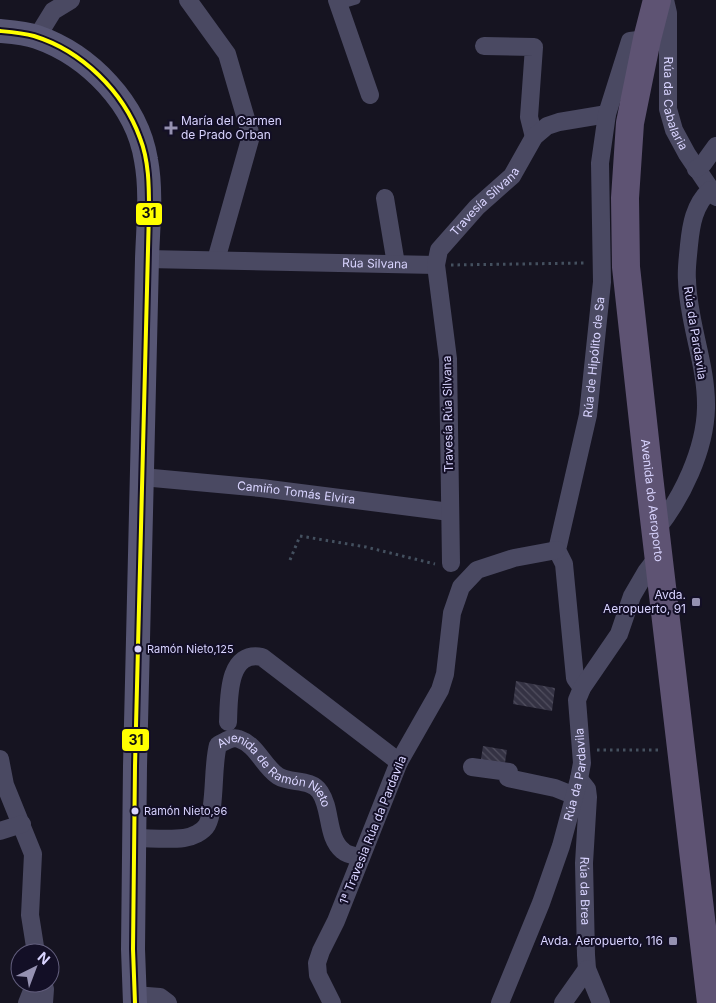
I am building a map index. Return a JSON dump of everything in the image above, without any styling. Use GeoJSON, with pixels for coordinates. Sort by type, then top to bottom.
{"type":"FeatureCollection","features":[{"type":"Feature","properties":{"kind":"main road","name":"Avenida do Aeroporto"},"geometry":{"type":"LineString","coordinates":[[657,0],[630,124],[625,198],[627,277],[711,1003]]}},
{"type":"Feature","properties":{"kind":"main road"},"geometry":{"type":"LineString","coordinates":[[0,31],[37,37],[76,56],[93,70],[126,109],[138,132],[146,159],[148,187],[147,259],[134,838],[133,949],[135,999]]}},
{"type":"Feature","properties":{"kind":"street"},"geometry":{"type":"LineString","coordinates":[[37,37],[53,11],[70,0]]}},
{"type":"Feature","properties":{"kind":"street"},"geometry":{"type":"LineString","coordinates":[[188,0],[228,54],[251,136],[216,260]]}},
{"type":"Feature","properties":{"kind":"street","name":"Rúa da Cabalaria"},"geometry":{"type":"LineString","coordinates":[[665,0],[668,12],[668,108],[674,130],[696,169],[713,194]]}},
{"type":"Feature","properties":{"kind":"street"},"geometry":{"type":"LineString","coordinates":[[344,2],[370,95]]}},
{"type":"Feature","properties":{"kind":"street","name":"Rúa de Hipólito de Sa"},"geometry":{"type":"LineString","coordinates":[[557,550],[588,415],[602,282],[600,164],[607,114],[630,41],[648,39]]}},
{"type":"Feature","properties":{"kind":"street"},"geometry":{"type":"LineString","coordinates":[[484,46],[534,47],[528,117],[534,137]]}},
{"type":"Feature","properties":{"kind":"street","name":"Travesía Silvana"},"geometry":{"type":"LineString","coordinates":[[436,265],[439,250],[477,207],[512,176],[534,137],[547,126],[558,122],[607,114]]}},
{"type":"Feature","properties":{"kind":"street"},"geometry":{"type":"LineString","coordinates":[[696,169],[703,164],[716,146]]}},
{"type":"Feature","properties":{"kind":"street","name":"Rúa da Pardavila"},"geometry":{"type":"LineString","coordinates":[[500,1003],[562,846],[577,788],[582,763],[582,750],[577,700],[582,688],[619,634],[632,596],[646,572],[693,464],[702,435],[706,408],[702,370],[687,280],[691,224],[702,197],[713,194]]}},
{"type":"Feature","properties":{"kind":"street"},"geometry":{"type":"LineString","coordinates":[[385,198],[396,264]]}},
{"type":"Feature","properties":{"kind":"street","name":"Rúa Silvana"},"geometry":{"type":"LineString","coordinates":[[147,259],[436,265]]}},
{"type":"Feature","properties":{"kind":"street","name":"Travesía Rúa Silvana"},"geometry":{"type":"LineString","coordinates":[[436,265],[448,359],[450,563]]}},
{"type":"Feature","properties":{"kind":"street","name":"Camiño Tomás Elvira"},"geometry":{"type":"LineString","coordinates":[[142,477],[261,488],[450,512]]}},
{"type":"Feature","properties":{"kind":"street"},"geometry":{"type":"LineString","coordinates":[[557,550],[564,564],[574,678],[582,688]]}},
{"type":"Feature","properties":{"kind":"street","name":"1ª Travesia Rúa da Pardavila"},"geometry":{"type":"LineString","coordinates":[[332,1003],[318,975],[317,963],[320,951],[336,921],[399,762],[440,690],[445,674],[452,613],[461,587],[477,570],[514,558],[557,550]]}},
{"type":"Feature","properties":{"kind":"street"},"geometry":{"type":"LineString","coordinates":[[228,722],[232,675],[241,663],[248,657],[255,655],[262,657],[399,762]]}},
{"type":"Feature","properties":{"kind":"street","name":"Avenida de Ramón Nieto"},"geometry":{"type":"LineString","coordinates":[[134,838],[186,838],[199,833],[206,826],[210,816],[215,755],[218,745],[229,739],[239,738],[252,747],[280,778],[306,783],[319,790],[328,809],[334,840],[344,853],[361,858]]}},
{"type":"Feature","properties":{"kind":"street"},"geometry":{"type":"LineString","coordinates":[[0,759],[5,785],[34,854],[30,915],[34,943]]}},
{"type":"Feature","properties":{"kind":"street"},"geometry":{"type":"LineString","coordinates":[[472,766],[509,772],[508,778],[556,788],[577,788]]}},
{"type":"Feature","properties":{"kind":"street","name":"Rúa da Brea"},"geometry":{"type":"LineString","coordinates":[[577,788],[586,789],[588,797],[584,863],[587,969],[601,1003]]}},
{"type":"Feature","properties":{"kind":"street"},"geometry":{"type":"LineString","coordinates":[[0,831],[22,824]]}},
{"type":"Feature","properties":{"kind":"street"},"geometry":{"type":"LineString","coordinates":[[563,1003],[587,969]]}},
{"type":"Feature","properties":{"kind":"street"},"geometry":{"type":"LineString","coordinates":[[135,999],[160,996],[168,1003]]}},
{"type":"Feature","properties":{"kind":"path"},"geometry":{"type":"LineString","coordinates":[[436,265],[601,262]]}},
{"type":"Feature","properties":{"kind":"path"},"geometry":{"type":"LineString","coordinates":[[290,560],[300,536],[366,547],[447,566],[450,563]]}},
{"type":"Feature","properties":{"kind":"path"},"geometry":{"type":"LineString","coordinates":[[582,750],[669,749]]}},
{"type":"Feature","properties":{"kind":"building"},"geometry":{"type":"Polygon","coordinates":[[[516,681],[555,688],[552,711],[513,704],[516,681]]]}},
{"type":"Feature","properties":{"kind":"building"},"geometry":{"type":"Polygon","coordinates":[[[483,746],[507,750],[504,769],[480,766],[483,746]]]}},
{"type":"Feature","properties":{"kind":"transit line","name":"31"},"geometry":{"type":"LineString","coordinates":[[0,31],[30,35],[52,43],[84,62],[99,75],[112,89],[133,121],[143,147],[147,165],[149,210],[135,766],[133,949],[135,1003]]}},
{"type":"Feature","properties":{"kind":"place","name":"María del Carmen de Prado Orban"},"geometry":{"type":"Point","coordinates":[171,128]}},
{"type":"Feature","properties":{"kind":"place","name":"Avda. Aeropuerto, 91"},"geometry":{"type":"Point","coordinates":[696,602]}},
{"type":"Feature","properties":{"kind":"place","name":"Ramón Nieto,125"},"geometry":{"type":"Point","coordinates":[138,649]}},
{"type":"Feature","properties":{"kind":"place","name":"Ramón Nieto,96"},"geometry":{"type":"Point","coordinates":[135,811]}},
{"type":"Feature","properties":{"kind":"place","name":"Avda. Aeropuerto, 116"},"geometry":{"type":"Point","coordinates":[673,941]}}]}
